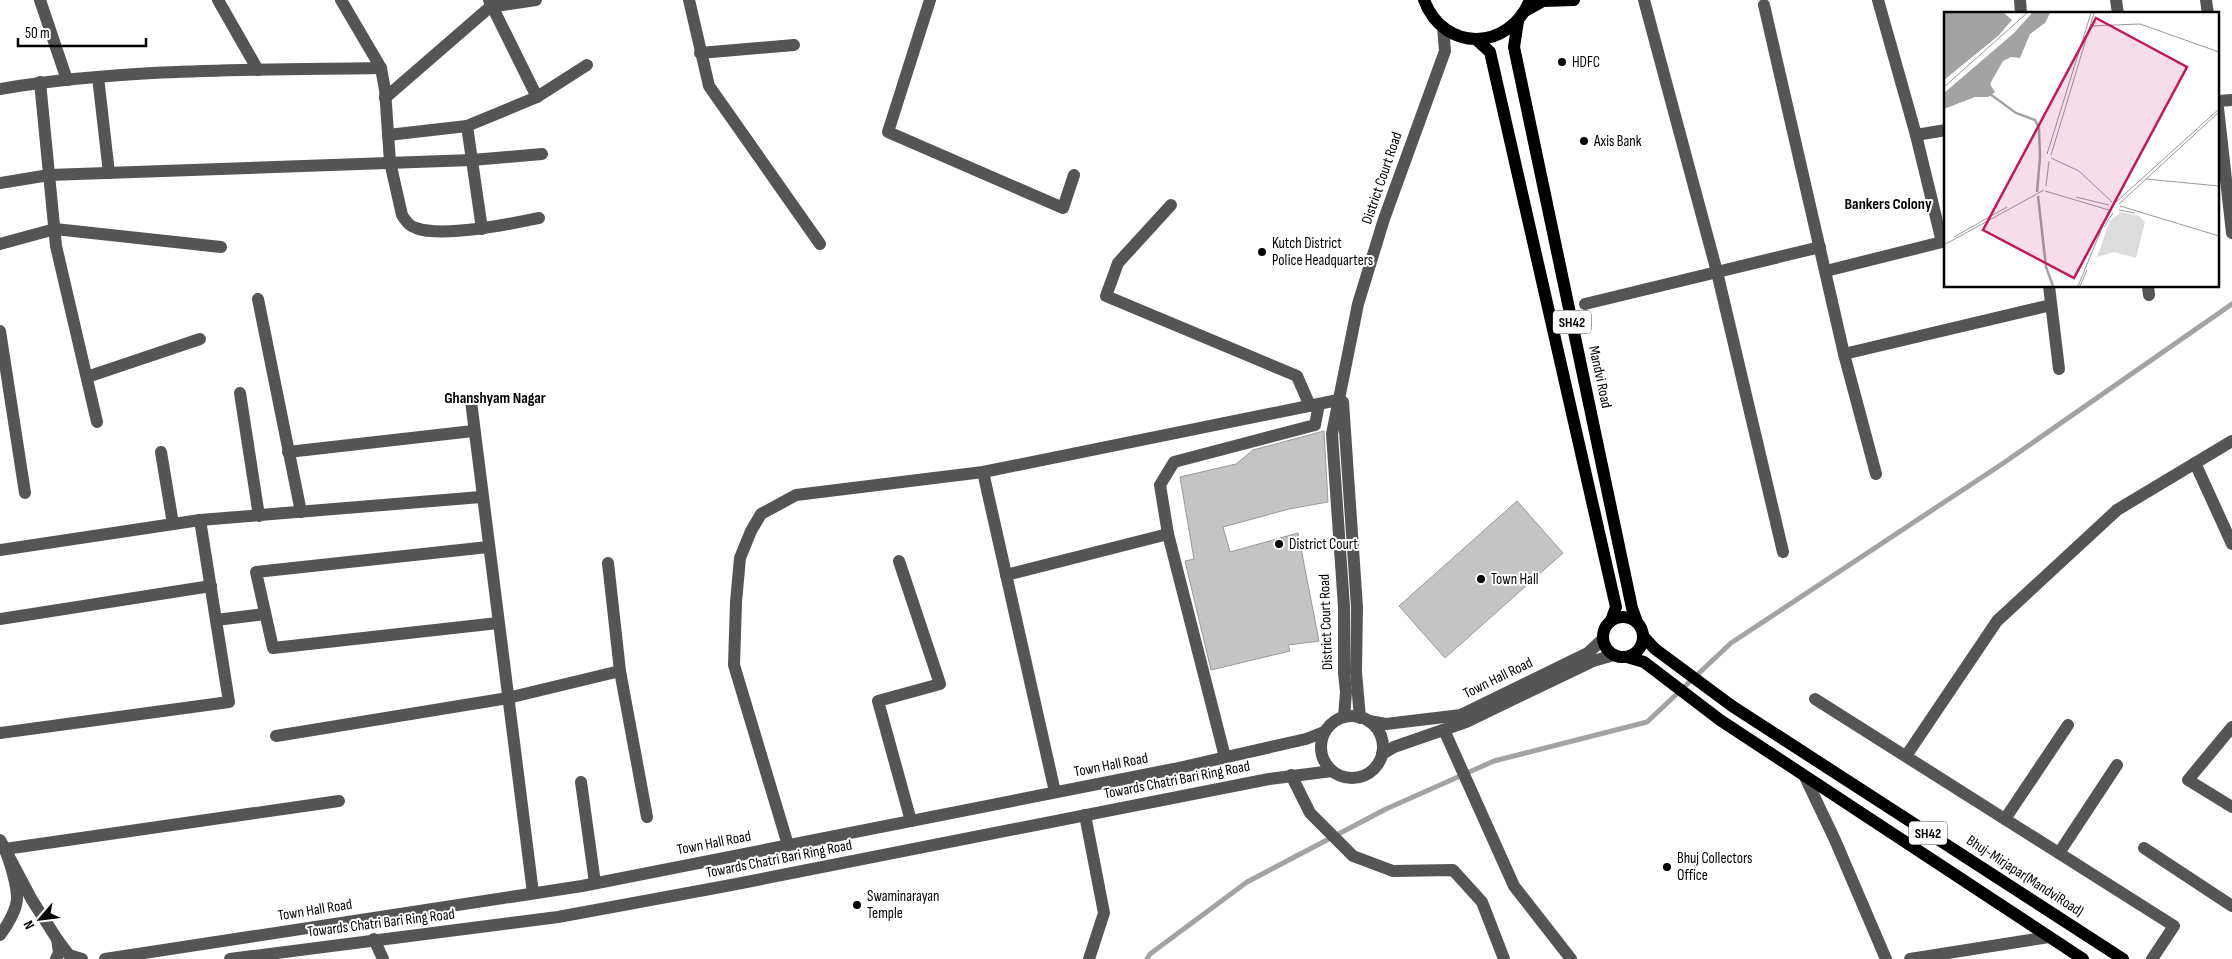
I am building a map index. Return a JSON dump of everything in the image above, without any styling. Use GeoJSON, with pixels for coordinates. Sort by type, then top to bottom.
{"type":"FeatureCollection","features":[{"type":"Feature","properties":{"kind":"main road"},"geometry":{"type":"LineString","coordinates":[[1424,0],[1434,19],[1443,27],[1470,38],[1499,34],[1524,11],[1543,0],[1574,0]]}},
{"type":"Feature","properties":{"kind":"main road","name":"Mandvi Road"},"geometry":{"type":"LineString","coordinates":[[1524,11],[1514,47],[1632,608],[1637,622]]}},
{"type":"Feature","properties":{"kind":"main road","name":"SH42"},"geometry":{"type":"LineString","coordinates":[[1470,38],[1490,52],[1616,607],[1612,621]]}},
{"type":"Feature","properties":{"kind":"main road"},"geometry":{"type":"LineString","coordinates":[[1624,617],[1637,622],[1643,636],[1638,650],[1621,656],[1605,645],[1603,639],[1604,632],[1612,621],[1624,617]]}},
{"type":"Feature","properties":{"kind":"main road","name":"Bhuj-Mirjapar(MandviRoad)"},"geometry":{"type":"LineString","coordinates":[[1643,636],[1655,649],[1732,706],[2123,959]]}},
{"type":"Feature","properties":{"kind":"main road","name":"SH42"},"geometry":{"type":"LineString","coordinates":[[1621,656],[1644,662],[1720,720],[2084,959]]}},
{"type":"Feature","properties":{"kind":"street"},"geometry":{"type":"LineString","coordinates":[[40,0],[67,80]]}},
{"type":"Feature","properties":{"kind":"street"},"geometry":{"type":"LineString","coordinates":[[218,0],[258,70]]}},
{"type":"Feature","properties":{"kind":"street"},"geometry":{"type":"LineString","coordinates":[[341,0],[381,68],[386,98],[390,162],[402,215],[411,226],[429,230],[482,229],[539,218]]}},
{"type":"Feature","properties":{"kind":"street"},"geometry":{"type":"LineString","coordinates":[[386,98],[489,3],[536,0]]}},
{"type":"Feature","properties":{"kind":"street"},"geometry":{"type":"LineString","coordinates":[[689,0],[709,86],[820,244]]}},
{"type":"Feature","properties":{"kind":"street"},"geometry":{"type":"LineString","coordinates":[[930,0],[888,132],[1063,208],[1074,175]]}},
{"type":"Feature","properties":{"kind":"street"},"geometry":{"type":"LineString","coordinates":[[1644,0],[1717,272],[1783,552]]}},
{"type":"Feature","properties":{"kind":"street"},"geometry":{"type":"LineString","coordinates":[[1826,271],[1944,241],[1878,0]]}},
{"type":"Feature","properties":{"kind":"street"},"geometry":{"type":"LineString","coordinates":[[489,3],[537,97]]}},
{"type":"Feature","properties":{"kind":"street"},"geometry":{"type":"LineString","coordinates":[[1764,5],[1844,354],[1876,474]]}},
{"type":"Feature","properties":{"kind":"street"},"geometry":{"type":"LineString","coordinates":[[1443,27],[1445,51],[1470,38]]}},
{"type":"Feature","properties":{"kind":"street"},"geometry":{"type":"LineString","coordinates":[[700,53],[794,45]]}},
{"type":"Feature","properties":{"kind":"street","name":"District Court Road"},"geometry":{"type":"LineString","coordinates":[[1344,717],[1346,692],[1344,673],[1344,607],[1332,434],[1358,304],[1384,219],[1445,51]]}},
{"type":"Feature","properties":{"kind":"street"},"geometry":{"type":"LineString","coordinates":[[388,135],[468,126],[499,115],[537,97],[586,66]]}},
{"type":"Feature","properties":{"kind":"street"},"geometry":{"type":"LineString","coordinates":[[0,89],[40,82],[182,70],[381,68]]}},
{"type":"Feature","properties":{"kind":"street"},"geometry":{"type":"LineString","coordinates":[[98,77],[109,173]]}},
{"type":"Feature","properties":{"kind":"street"},"geometry":{"type":"LineString","coordinates":[[40,82],[56,246],[97,422]]}},
{"type":"Feature","properties":{"kind":"street"},"geometry":{"type":"LineString","coordinates":[[468,126],[482,229]]}},
{"type":"Feature","properties":{"kind":"street"},"geometry":{"type":"LineString","coordinates":[[2220,126],[2232,233]]}},
{"type":"Feature","properties":{"kind":"street"},"geometry":{"type":"LineString","coordinates":[[1916,135],[1944,130]]}},
{"type":"Feature","properties":{"kind":"street"},"geometry":{"type":"LineString","coordinates":[[0,183],[49,175],[472,160],[542,154]]}},
{"type":"Feature","properties":{"kind":"street"},"geometry":{"type":"LineString","coordinates":[[1171,205],[1118,263],[1106,296],[1296,376],[1315,405],[1315,425],[1174,462],[1160,485],[1168,534],[1226,757]]}},
{"type":"Feature","properties":{"kind":"street"},"geometry":{"type":"LineString","coordinates":[[0,244],[54,229],[221,247]]}},
{"type":"Feature","properties":{"kind":"street"},"geometry":{"type":"LineString","coordinates":[[1585,304],[1820,247]]}},
{"type":"Feature","properties":{"kind":"street"},"geometry":{"type":"LineString","coordinates":[[2049,288],[2059,369]]}},
{"type":"Feature","properties":{"kind":"street"},"geometry":{"type":"LineString","coordinates":[[258,299],[301,512]]}},
{"type":"Feature","properties":{"kind":"street"},"geometry":{"type":"LineString","coordinates":[[1844,354],[2051,305]]}},
{"type":"Feature","properties":{"kind":"street"},"geometry":{"type":"LineString","coordinates":[[0,331],[25,493]]}},
{"type":"Feature","properties":{"kind":"street"},"geometry":{"type":"LineString","coordinates":[[87,377],[200,339]]}},
{"type":"Feature","properties":{"kind":"street","name":"District Court Road"},"geometry":{"type":"LineString","coordinates":[[1342,377],[1357,607],[1356,672],[1365,720]]}},
{"type":"Feature","properties":{"kind":"street"},"geometry":{"type":"LineString","coordinates":[[240,393],[259,516]]}},
{"type":"Feature","properties":{"kind":"street"},"geometry":{"type":"LineString","coordinates":[[788,845],[734,665],[736,602],[740,558],[750,531],[761,514],[796,495],[983,472],[1338,400]]}},
{"type":"Feature","properties":{"kind":"street"},"geometry":{"type":"LineString","coordinates":[[471,401],[481,497],[533,893]]}},
{"type":"Feature","properties":{"kind":"street"},"geometry":{"type":"LineString","coordinates":[[288,452],[473,431]]}},
{"type":"Feature","properties":{"kind":"street"},"geometry":{"type":"LineString","coordinates":[[1906,756],[1997,621],[2117,510],[2232,441]]}},
{"type":"Feature","properties":{"kind":"street"},"geometry":{"type":"LineString","coordinates":[[161,452],[172,524]]}},
{"type":"Feature","properties":{"kind":"street"},"geometry":{"type":"LineString","coordinates":[[2195,463],[2232,544]]}},
{"type":"Feature","properties":{"kind":"street"},"geometry":{"type":"LineString","coordinates":[[983,472],[1055,792]]}},
{"type":"Feature","properties":{"kind":"street"},"geometry":{"type":"LineString","coordinates":[[0,550],[200,520],[481,497]]}},
{"type":"Feature","properties":{"kind":"street"},"geometry":{"type":"LineString","coordinates":[[0,733],[229,702],[200,520]]}},
{"type":"Feature","properties":{"kind":"street"},"geometry":{"type":"LineString","coordinates":[[1006,575],[1168,534]]}},
{"type":"Feature","properties":{"kind":"street"},"geometry":{"type":"LineString","coordinates":[[488,547],[256,572],[273,648],[498,623]]}},
{"type":"Feature","properties":{"kind":"street"},"geometry":{"type":"LineString","coordinates":[[899,561],[940,684],[878,701],[911,821]]}},
{"type":"Feature","properties":{"kind":"street"},"geometry":{"type":"LineString","coordinates":[[608,563],[620,671],[647,816]]}},
{"type":"Feature","properties":{"kind":"street"},"geometry":{"type":"LineString","coordinates":[[0,619],[211,586]]}},
{"type":"Feature","properties":{"kind":"street"},"geometry":{"type":"LineString","coordinates":[[216,620],[265,614]]}},
{"type":"Feature","properties":{"kind":"street","name":"Town Hall Road"},"geometry":{"type":"LineString","coordinates":[[1365,720],[1386,724],[1461,715],[1588,653],[1603,639]]}},
{"type":"Feature","properties":{"kind":"street","name":"Town Hall Road"},"geometry":{"type":"LineString","coordinates":[[1382,754],[1394,747],[1466,722],[1593,661],[1621,656]]}},
{"type":"Feature","properties":{"kind":"street"},"geometry":{"type":"LineString","coordinates":[[276,736],[508,698],[620,671]]}},
{"type":"Feature","properties":{"kind":"street"},"geometry":{"type":"LineString","coordinates":[[1815,699],[2174,926],[2152,959]]}},
{"type":"Feature","properties":{"kind":"street"},"geometry":{"type":"LineString","coordinates":[[1344,717],[1365,720],[1380,736],[1382,754],[1373,770],[1366,775],[1348,778],[1332,771],[1322,756],[1320,748],[1324,732],[1330,725],[1344,717]]}},
{"type":"Feature","properties":{"kind":"street"},"geometry":{"type":"LineString","coordinates":[[2005,819],[2068,725]]}},
{"type":"Feature","properties":{"kind":"street"},"geometry":{"type":"LineString","coordinates":[[2232,728],[2188,780],[2232,807]]}},
{"type":"Feature","properties":{"kind":"street"},"geometry":{"type":"LineString","coordinates":[[1444,730],[1514,886],[1571,959]]}},
{"type":"Feature","properties":{"kind":"street","name":"Town Hall Road"},"geometry":{"type":"LineString","coordinates":[[105,959],[595,883],[1226,757],[1306,739],[1324,732]]}},
{"type":"Feature","properties":{"kind":"street"},"geometry":{"type":"LineString","coordinates":[[2059,853],[2117,765]]}},
{"type":"Feature","properties":{"kind":"street","name":"Towards Chatri Bari Ring Road"},"geometry":{"type":"LineString","coordinates":[[230,959],[374,939],[558,917],[726,886],[1291,775],[1332,771]]}},
{"type":"Feature","properties":{"kind":"street"},"geometry":{"type":"LineString","coordinates":[[1291,775],[1310,813],[1353,856],[1393,871],[1452,870],[1482,902],[1504,959]]}},
{"type":"Feature","properties":{"kind":"street"},"geometry":{"type":"LineString","coordinates":[[1805,777],[1835,840],[1886,959]]}},
{"type":"Feature","properties":{"kind":"street"},"geometry":{"type":"LineString","coordinates":[[581,782],[595,883]]}},
{"type":"Feature","properties":{"kind":"street"},"geometry":{"type":"LineString","coordinates":[[2,845],[340,801]]}},
{"type":"Feature","properties":{"kind":"street"},"geometry":{"type":"LineString","coordinates":[[1085,815],[1104,913],[1088,959]]}},
{"type":"Feature","properties":{"kind":"street"},"geometry":{"type":"LineString","coordinates":[[0,935],[6,926],[17,898],[2,845]]}},
{"type":"Feature","properties":{"kind":"street"},"geometry":{"type":"LineString","coordinates":[[2,845],[57,939],[69,955],[82,959]]}},
{"type":"Feature","properties":{"kind":"street"},"geometry":{"type":"LineString","coordinates":[[2144,848],[2232,906]]}},
{"type":"Feature","properties":{"kind":"street"},"geometry":{"type":"LineString","coordinates":[[1910,959],[2049,937]]}},
{"type":"Feature","properties":{"kind":"street"},"geometry":{"type":"LineString","coordinates":[[56,959],[59,953],[57,939]]}},
{"type":"Feature","properties":{"kind":"street"},"geometry":{"type":"LineString","coordinates":[[374,939],[383,959]]}},
{"type":"Feature","properties":{"kind":"building","name":"District Court"},"geometry":{"type":"Polygon","coordinates":[[[1324,431],[1328,502],[1289,509],[1223,527],[1230,552],[1298,533],[1319,641],[1288,645],[1290,651],[1211,670],[1185,561],[1194,559],[1180,477],[1236,464],[1253,450],[1324,431]]]}},
{"type":"Feature","properties":{"kind":"building","name":"Town Hall"},"geometry":{"type":"Polygon","coordinates":[[[1517,501],[1563,553],[1445,658],[1399,606],[1517,501]]]}},
{"type":"Feature","properties":{"kind":"waterway"},"geometry":{"type":"LineString","coordinates":[[1147,959],[1150,954],[1247,882],[1386,809],[1494,761],[1647,722],[1731,643],[2002,464],[2232,304]]}},
{"type":"Feature","properties":{"kind":"place","name":"HDFC"},"geometry":{"type":"Point","coordinates":[1562,62]}},
{"type":"Feature","properties":{"kind":"place","name":"Axis Bank"},"geometry":{"type":"Point","coordinates":[1584,141]}},
{"type":"Feature","properties":{"kind":"place","name":"Kutch District Police Headquarters"},"geometry":{"type":"Point","coordinates":[1262,252]}},
{"type":"Feature","properties":{"kind":"place","name":"District Court"},"geometry":{"type":"Point","coordinates":[1279,544]}},
{"type":"Feature","properties":{"kind":"place","name":"Town Hall"},"geometry":{"type":"Point","coordinates":[1481,579]}},
{"type":"Feature","properties":{"kind":"place","name":"Bhuj Collectors Office"},"geometry":{"type":"Point","coordinates":[1667,867]}},
{"type":"Feature","properties":{"kind":"place","name":"Swaminarayan Temple"},"geometry":{"type":"Point","coordinates":[857,905]}},
{"type":"Feature","properties":{"kind":"district","name":"Bankers Colony"},"geometry":{"type":"Point","coordinates":[1888,204]}},
{"type":"Feature","properties":{"kind":"district","name":"Ghanshyam Nagar"},"geometry":{"type":"Point","coordinates":[495,398]}}]}
